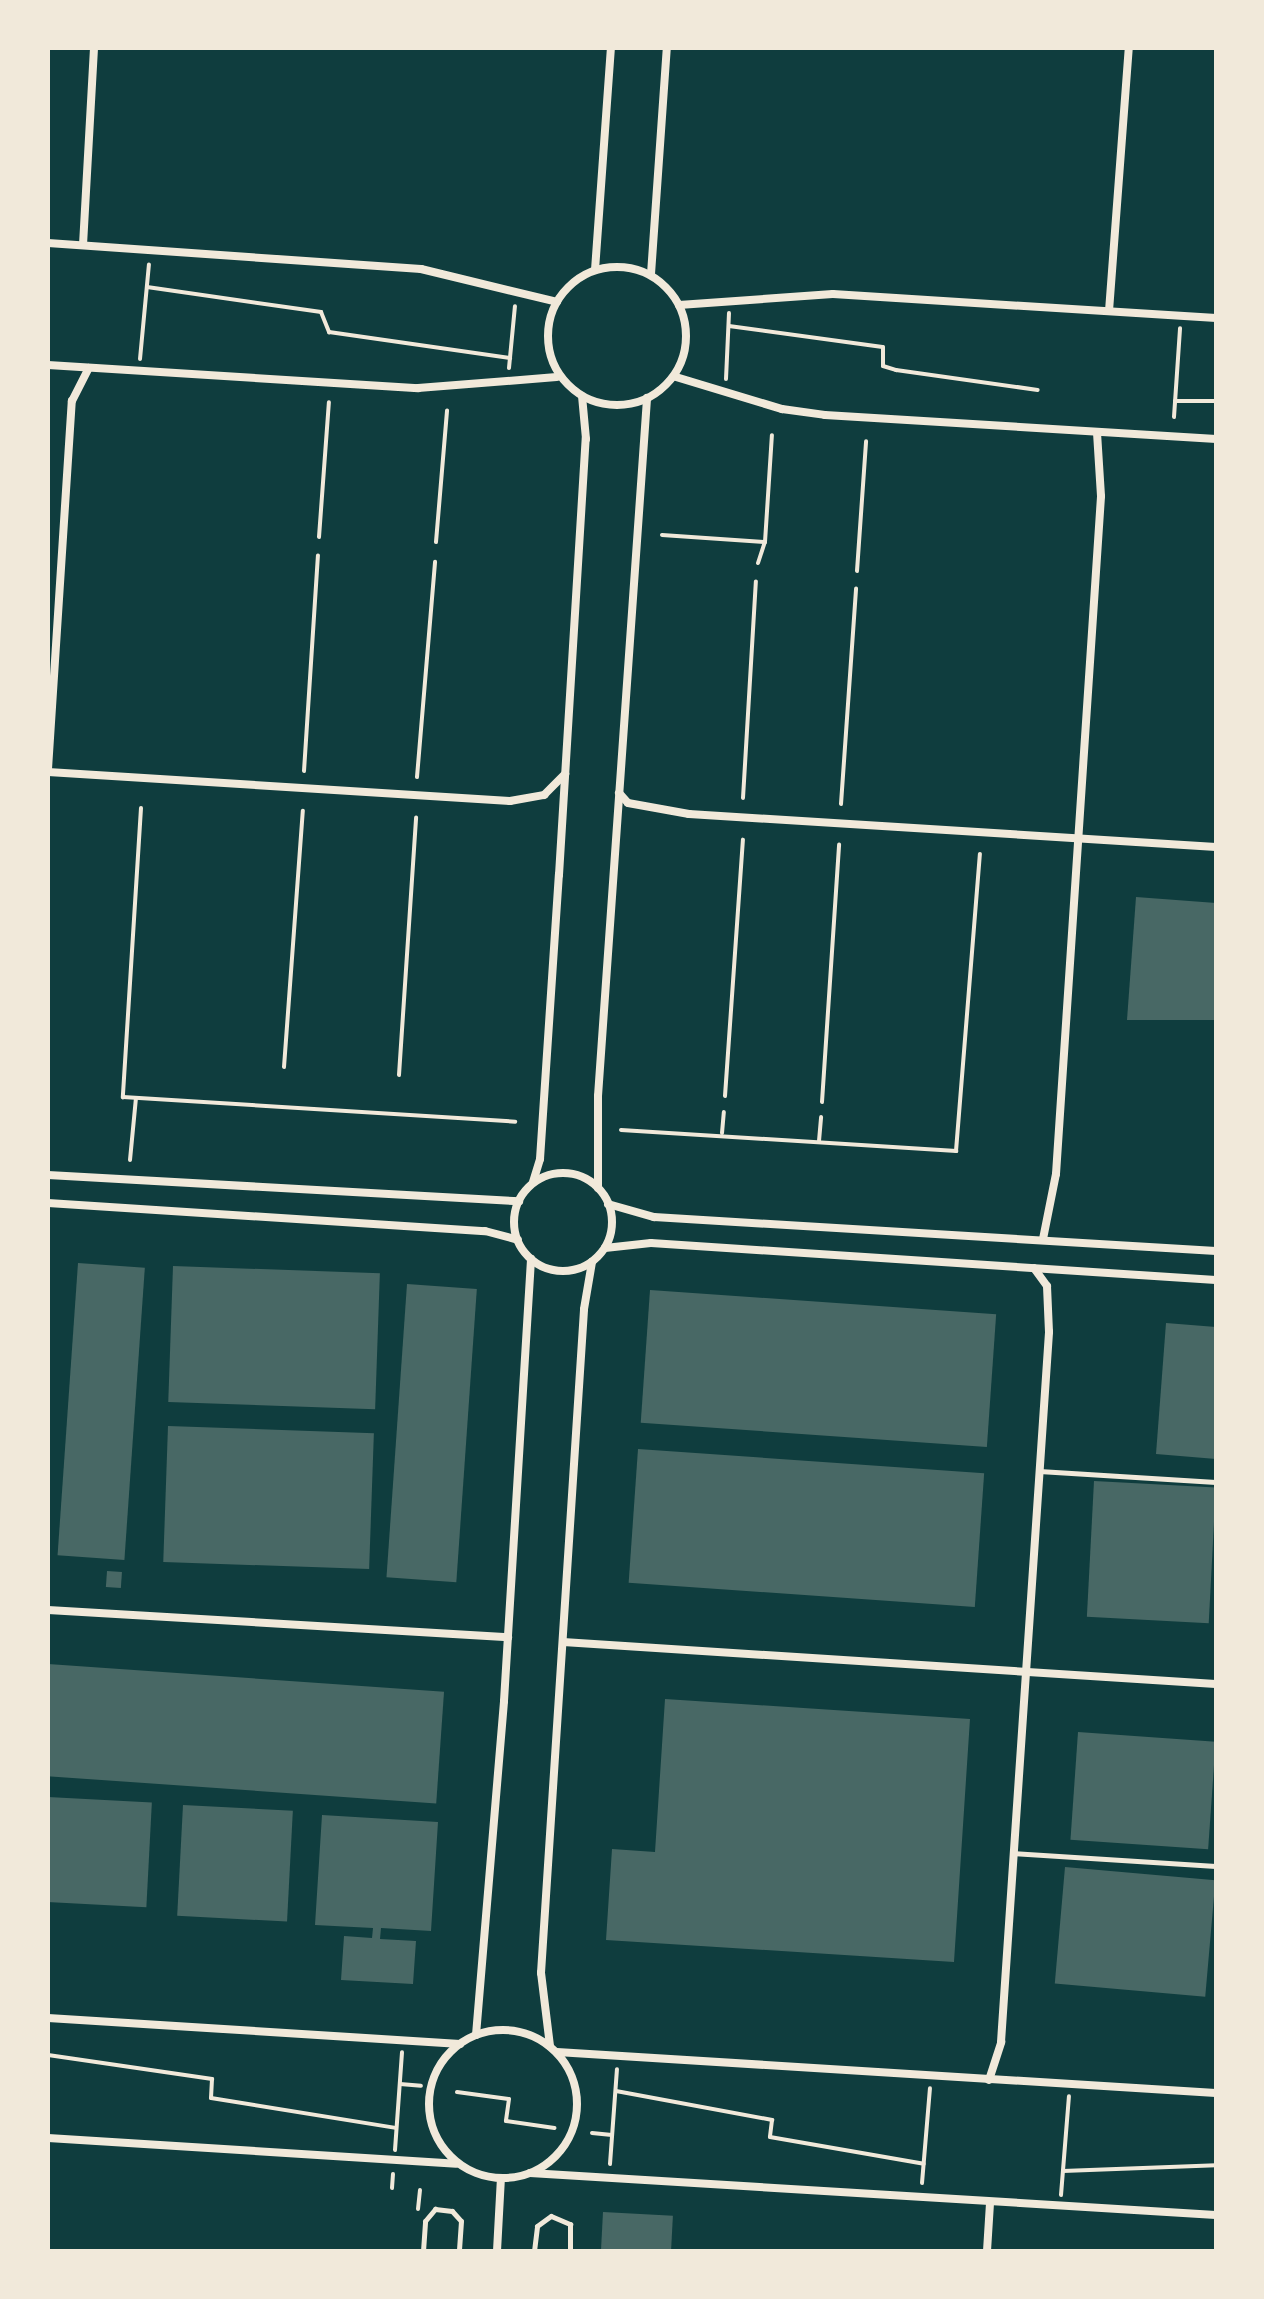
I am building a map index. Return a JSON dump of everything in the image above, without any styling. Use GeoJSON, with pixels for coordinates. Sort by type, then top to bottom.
{"type":"FeatureCollection","features":[{"type":"Feature","properties":{"kind":"street"},"geometry":{"type":"LineString","coordinates":[[83,245],[94,48]]}},
{"type":"Feature","properties":{"kind":"street"},"geometry":{"type":"LineString","coordinates":[[595,270],[611,48]]}},
{"type":"Feature","properties":{"kind":"street"},"geometry":{"type":"LineString","coordinates":[[651,274],[667,48]]}},
{"type":"Feature","properties":{"kind":"street"},"geometry":{"type":"LineString","coordinates":[[1109,311],[1129,48]]}},
{"type":"Feature","properties":{"kind":"street"},"geometry":{"type":"LineString","coordinates":[[48,243],[421,269],[557,302]]}},
{"type":"Feature","properties":{"kind":"street"},"geometry":{"type":"LineString","coordinates":[[48,365],[418,388],[557,377],[582,396],[611,406],[647,398],[676,377],[687,343],[679,305],[651,274],[624,266],[595,270],[571,284],[557,302],[548,329],[557,377]]}},
{"type":"Feature","properties":{"kind":"street"},"geometry":{"type":"LineString","coordinates":[[679,305],[833,294],[1216,318]]}},
{"type":"Feature","properties":{"kind":"street"},"geometry":{"type":"LineString","coordinates":[[89,368],[72,401],[48,770],[510,801],[544,795],[565,773]]}},
{"type":"Feature","properties":{"kind":"street"},"geometry":{"type":"LineString","coordinates":[[676,377],[782,409],[825,415],[1216,439]]}},
{"type":"Feature","properties":{"kind":"street"},"geometry":{"type":"LineString","coordinates":[[582,396],[586,439],[540,1159],[533,1182],[519,1201],[514,1216],[518,1240],[531,1259],[558,1271],[592,1262],[605,1248],[612,1229],[608,1204],[598,1188],[595,1144],[647,398]]}},
{"type":"Feature","properties":{"kind":"street"},"geometry":{"type":"LineString","coordinates":[[1043,1239],[1056,1174],[1100,504],[1097,432]]}},
{"type":"Feature","properties":{"kind":"street"},"geometry":{"type":"LineString","coordinates":[[619,793],[628,803],[673,813],[1216,847]]}},
{"type":"Feature","properties":{"kind":"street"},"geometry":{"type":"LineString","coordinates":[[533,1182],[569,1173],[598,1188]]}},
{"type":"Feature","properties":{"kind":"street"},"geometry":{"type":"LineString","coordinates":[[48,1175],[519,1201]]}},
{"type":"Feature","properties":{"kind":"street"},"geometry":{"type":"LineString","coordinates":[[48,1203],[485,1231],[518,1240]]}},
{"type":"Feature","properties":{"kind":"street"},"geometry":{"type":"LineString","coordinates":[[608,1204],[654,1217],[1216,1251]]}},
{"type":"Feature","properties":{"kind":"street"},"geometry":{"type":"LineString","coordinates":[[605,1248],[651,1243],[1216,1280]]}},
{"type":"Feature","properties":{"kind":"street"},"geometry":{"type":"LineString","coordinates":[[476,2035],[508,1637],[531,1259]]}},
{"type":"Feature","properties":{"kind":"street"},"geometry":{"type":"LineString","coordinates":[[530,2173],[567,2143],[576,2120],[571,2072],[554,2049],[541,1973],[584,1309],[592,1262]]}},
{"type":"Feature","properties":{"kind":"street"},"geometry":{"type":"LineString","coordinates":[[989,2080],[1001,2042],[1023,1672],[1049,1332],[1047,1286],[1034,1268]]}},
{"type":"Feature","properties":{"kind":"street"},"geometry":{"type":"LineString","coordinates":[[48,1610],[508,1637]]}},
{"type":"Feature","properties":{"kind":"street"},"geometry":{"type":"LineString","coordinates":[[563,1642],[1216,1684]]}},
{"type":"Feature","properties":{"kind":"street"},"geometry":{"type":"LineString","coordinates":[[48,2018],[460,2044]]}},
{"type":"Feature","properties":{"kind":"street"},"geometry":{"type":"LineString","coordinates":[[456,2164],[434,2130],[430,2111],[436,2074],[460,2044],[476,2035],[515,2031],[554,2049],[1216,2093]]}},
{"type":"Feature","properties":{"kind":"street"},"geometry":{"type":"LineString","coordinates":[[48,2138],[456,2164],[501,2178],[530,2173],[1216,2215]]}},
{"type":"Feature","properties":{"kind":"street"},"geometry":{"type":"LineString","coordinates":[[497,2251],[501,2178]]}},
{"type":"Feature","properties":{"kind":"street"},"geometry":{"type":"LineString","coordinates":[[987,2251],[990,2203]]}},
{"type":"Feature","properties":{"kind":"lane"},"geometry":{"type":"LineString","coordinates":[[1038,1471],[1216,1482]]}},
{"type":"Feature","properties":{"kind":"lane"},"geometry":{"type":"LineString","coordinates":[[1012,1853],[1216,1866]]}},
{"type":"Feature","properties":{"kind":"lane"},"geometry":{"type":"LineString","coordinates":[[423,2251],[425,2221],[435,2209],[452,2211],[461,2221],[459,2251]]}},
{"type":"Feature","properties":{"kind":"lane"},"geometry":{"type":"LineString","coordinates":[[534,2251],[537,2226],[551,2216],[570,2224],[570,2251]]}},
{"type":"Feature","properties":{"kind":"path"},"geometry":{"type":"LineString","coordinates":[[140,360],[150,262]]}},
{"type":"Feature","properties":{"kind":"path"},"geometry":{"type":"LineString","coordinates":[[147,287],[321,312],[329,332],[510,358]]}},
{"type":"Feature","properties":{"kind":"path"},"geometry":{"type":"LineString","coordinates":[[509,368],[515,300]]}},
{"type":"Feature","properties":{"kind":"path"},"geometry":{"type":"LineString","coordinates":[[726,380],[729,313]]}},
{"type":"Feature","properties":{"kind":"path"},"geometry":{"type":"LineString","coordinates":[[1174,417],[1180,325]]}},
{"type":"Feature","properties":{"kind":"path"},"geometry":{"type":"LineString","coordinates":[[729,326],[883,347],[883,366],[896,370],[1038,390]]}},
{"type":"Feature","properties":{"kind":"path"},"geometry":{"type":"LineString","coordinates":[[1175,401],[1216,401]]}},
{"type":"Feature","properties":{"kind":"path"},"geometry":{"type":"LineString","coordinates":[[319,537],[329,402]]}},
{"type":"Feature","properties":{"kind":"path"},"geometry":{"type":"LineString","coordinates":[[436,542],[447,410]]}},
{"type":"Feature","properties":{"kind":"path"},"geometry":{"type":"LineString","coordinates":[[758,563],[765,542],[772,435]]}},
{"type":"Feature","properties":{"kind":"path"},"geometry":{"type":"LineString","coordinates":[[857,571],[866,441]]}},
{"type":"Feature","properties":{"kind":"path"},"geometry":{"type":"LineString","coordinates":[[662,535],[765,542]]}},
{"type":"Feature","properties":{"kind":"path"},"geometry":{"type":"LineString","coordinates":[[304,771],[318,555]]}},
{"type":"Feature","properties":{"kind":"path"},"geometry":{"type":"LineString","coordinates":[[417,777],[435,562]]}},
{"type":"Feature","properties":{"kind":"path"},"geometry":{"type":"LineString","coordinates":[[743,798],[756,581]]}},
{"type":"Feature","properties":{"kind":"path"},"geometry":{"type":"LineString","coordinates":[[841,804],[856,589]]}},
{"type":"Feature","properties":{"kind":"path"},"geometry":{"type":"LineString","coordinates":[[141,808],[123,1097],[515,1122]]}},
{"type":"Feature","properties":{"kind":"path"},"geometry":{"type":"LineString","coordinates":[[284,1067],[303,811]]}},
{"type":"Feature","properties":{"kind":"path"},"geometry":{"type":"LineString","coordinates":[[399,1075],[416,818]]}},
{"type":"Feature","properties":{"kind":"path"},"geometry":{"type":"LineString","coordinates":[[725,1096],[743,840]]}},
{"type":"Feature","properties":{"kind":"path"},"geometry":{"type":"LineString","coordinates":[[822,1102],[839,845]]}},
{"type":"Feature","properties":{"kind":"path"},"geometry":{"type":"LineString","coordinates":[[621,1130],[956,1151],[980,854]]}},
{"type":"Feature","properties":{"kind":"path"},"geometry":{"type":"LineString","coordinates":[[130,1160],[136,1098]]}},
{"type":"Feature","properties":{"kind":"path"},"geometry":{"type":"LineString","coordinates":[[722,1134],[724,1112]]}},
{"type":"Feature","properties":{"kind":"path"},"geometry":{"type":"LineString","coordinates":[[819,1141],[821,1117]]}},
{"type":"Feature","properties":{"kind":"path"},"geometry":{"type":"LineString","coordinates":[[395,2151],[402,2052]]}},
{"type":"Feature","properties":{"kind":"path"},"geometry":{"type":"LineString","coordinates":[[48,2055],[212,2079],[211,2098],[396,2128]]}},
{"type":"Feature","properties":{"kind":"path"},"geometry":{"type":"LineString","coordinates":[[610,2164],[618,2067]]}},
{"type":"Feature","properties":{"kind":"path"},"geometry":{"type":"LineString","coordinates":[[400,2084],[421,2086]]}},
{"type":"Feature","properties":{"kind":"path"},"geometry":{"type":"LineString","coordinates":[[922,2185],[930,2086]]}},
{"type":"Feature","properties":{"kind":"path"},"geometry":{"type":"LineString","coordinates":[[616,2091],[772,2120],[770,2137],[924,2164]]}},
{"type":"Feature","properties":{"kind":"path"},"geometry":{"type":"LineString","coordinates":[[457,2092],[509,2099],[506,2121],[554,2128]]}},
{"type":"Feature","properties":{"kind":"path"},"geometry":{"type":"LineString","coordinates":[[1061,2195],[1069,2093]]}},
{"type":"Feature","properties":{"kind":"path"},"geometry":{"type":"LineString","coordinates":[[592,2133],[612,2135]]}},
{"type":"Feature","properties":{"kind":"path"},"geometry":{"type":"LineString","coordinates":[[1063,2171],[1216,2165]]}},
{"type":"Feature","properties":{"kind":"path"},"geometry":{"type":"LineString","coordinates":[[392,2188],[393,2174]]}},
{"type":"Feature","properties":{"kind":"building"},"geometry":{"type":"Polygon","coordinates":[[[1136,897],[1216,903],[1216,1020],[1127,1020],[1136,897]]]}},
{"type":"Feature","properties":{"kind":"building"},"geometry":{"type":"Polygon","coordinates":[[[78,1263],[145,1268],[124,1560],[58,1555],[78,1263]]]}},
{"type":"Feature","properties":{"kind":"building"},"geometry":{"type":"Polygon","coordinates":[[[173,1266],[380,1273],[375,1409],[168,1402],[173,1266]]]}},
{"type":"Feature","properties":{"kind":"building"},"geometry":{"type":"Polygon","coordinates":[[[407,1284],[477,1289],[456,1582],[386,1577],[407,1284]]]}},
{"type":"Feature","properties":{"kind":"building"},"geometry":{"type":"Polygon","coordinates":[[[650,1290],[996,1314],[987,1447],[641,1423],[650,1290]]]}},
{"type":"Feature","properties":{"kind":"building"},"geometry":{"type":"Polygon","coordinates":[[[1166,1323],[1216,1327],[1216,1459],[1156,1454],[1166,1323]]]}},
{"type":"Feature","properties":{"kind":"building"},"geometry":{"type":"Polygon","coordinates":[[[168,1426],[374,1433],[369,1569],[163,1562],[168,1426]]]}},
{"type":"Feature","properties":{"kind":"building"},"geometry":{"type":"Polygon","coordinates":[[[638,1449],[984,1473],[975,1607],[629,1583],[638,1449]]]}},
{"type":"Feature","properties":{"kind":"building"},"geometry":{"type":"Polygon","coordinates":[[[1094,1481],[1216,1487],[1209,1623],[1087,1617],[1094,1481]]]}},
{"type":"Feature","properties":{"kind":"building"},"geometry":{"type":"Polygon","coordinates":[[[107,1571],[122,1572],[121,1588],[106,1587],[107,1571]]]}},
{"type":"Feature","properties":{"kind":"building"},"geometry":{"type":"Polygon","coordinates":[[[48,1664],[444,1692],[436,1803],[48,1776],[48,1664]]]}},
{"type":"Feature","properties":{"kind":"building"},"geometry":{"type":"Polygon","coordinates":[[[665,1699],[970,1719],[954,1962],[606,1940],[612,1849],[655,1852],[665,1699]]]}},
{"type":"Feature","properties":{"kind":"building"},"geometry":{"type":"Polygon","coordinates":[[[1078,1732],[1216,1742],[1208,1849],[1070,1840],[1078,1732]]]}},
{"type":"Feature","properties":{"kind":"building"},"geometry":{"type":"Polygon","coordinates":[[[48,1797],[152,1802],[146,1907],[48,1902],[48,1797]]]}},
{"type":"Feature","properties":{"kind":"building"},"geometry":{"type":"Polygon","coordinates":[[[183,1805],[293,1811],[287,1922],[177,1916],[183,1805]]]}},
{"type":"Feature","properties":{"kind":"building"},"geometry":{"type":"Polygon","coordinates":[[[322,1815],[438,1822],[431,1931],[381,1928],[380,1939],[416,1941],[413,1984],[341,1980],[344,1936],[372,1938],[373,1928],[315,1925],[322,1815]]]}},
{"type":"Feature","properties":{"kind":"building"},"geometry":{"type":"Polygon","coordinates":[[[1065,1867],[1215,1880],[1205,1997],[1055,1984],[1065,1867]]]}},
{"type":"Feature","properties":{"kind":"building"},"geometry":{"type":"Polygon","coordinates":[[[603,2212],[673,2216],[671,2251],[601,2251],[603,2212]]]}}]}
